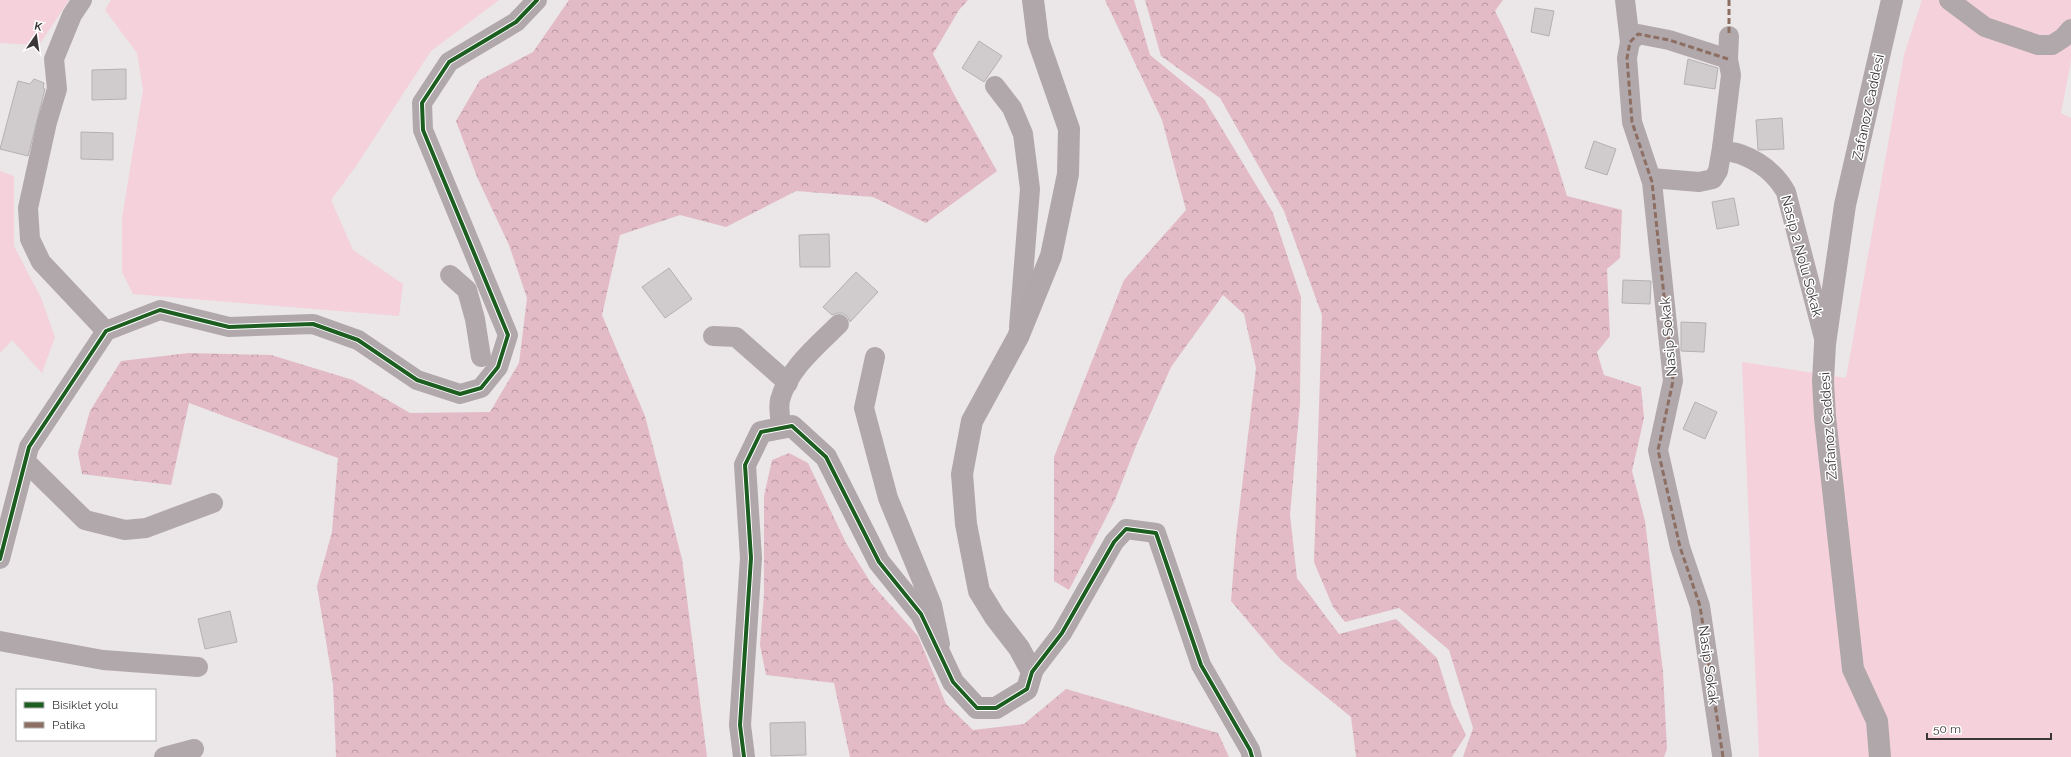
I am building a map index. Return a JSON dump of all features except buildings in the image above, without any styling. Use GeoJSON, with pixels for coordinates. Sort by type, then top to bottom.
{"type":"FeatureCollection","features":[{"type":"Feature","properties":{"kind":"street"},"geometry":{"type":"LineString","coordinates":[[82,0],[72,15],[54,59],[57,88],[47,122],[28,208],[30,239],[41,262],[106,331]]}},
{"type":"Feature","properties":{"kind":"street"},"geometry":{"type":"LineString","coordinates":[[0,559],[30,447],[106,331],[160,310],[229,326],[313,324],[358,340],[417,380],[460,394],[481,388],[498,367],[508,335],[423,130],[422,103],[449,62],[516,22],[537,0]]}},
{"type":"Feature","properties":{"kind":"street"},"geometry":{"type":"LineString","coordinates":[[1032,672],[1019,648],[979,591],[966,524],[962,474],[972,421],[1018,337],[1051,256],[1068,174],[1068,129],[1038,40],[1034,0]]}},
{"type":"Feature","properties":{"kind":"street","name":"Nasip Sokak"},"geometry":{"type":"LineString","coordinates":[[1625,0],[1630,42],[1627,58],[1632,122],[1650,178],[1673,381],[1658,450],[1680,547],[1700,606],[1722,755]]}},
{"type":"Feature","properties":{"kind":"street","name":"Zafanoz Caddesi"},"geometry":{"type":"LineString","coordinates":[[1880,757],[1877,722],[1853,669],[1825,417],[1823,380],[1825,344],[1845,205],[1892,0]]}},
{"type":"Feature","properties":{"kind":"street"},"geometry":{"type":"LineString","coordinates":[[1949,0],[1985,27],[2038,45],[2052,45],[2063,38],[2071,29]]}},
{"type":"Feature","properties":{"kind":"street"},"geometry":{"type":"LineString","coordinates":[[1630,42],[1638,34],[1669,40],[1728,60]]}},
{"type":"Feature","properties":{"kind":"street"},"geometry":{"type":"LineString","coordinates":[[1650,178],[1699,182],[1712,179],[1718,171],[1731,75],[1728,60],[1729,36]]}},
{"type":"Feature","properties":{"kind":"street"},"geometry":{"type":"LineString","coordinates":[[995,86],[1012,108],[1023,134],[1030,189],[1018,337]]}},
{"type":"Feature","properties":{"kind":"street","name":"Nasip 2 Nolu Sokak"},"geometry":{"type":"LineString","coordinates":[[1722,148],[1728,152],[1739,154],[1764,166],[1780,181],[1786,192],[1825,344]]}},
{"type":"Feature","properties":{"kind":"street"},"geometry":{"type":"LineString","coordinates":[[450,275],[467,290],[475,319],[481,357]]}},
{"type":"Feature","properties":{"kind":"street"},"geometry":{"type":"LineString","coordinates":[[467,290],[484,277]]}},
{"type":"Feature","properties":{"kind":"street"},"geometry":{"type":"LineString","coordinates":[[781,429],[780,401],[788,383],[805,358],[839,324]]}},
{"type":"Feature","properties":{"kind":"street"},"geometry":{"type":"LineString","coordinates":[[713,336],[736,337],[788,383]]}},
{"type":"Feature","properties":{"kind":"street"},"geometry":{"type":"LineString","coordinates":[[875,357],[864,408],[888,498],[932,605],[943,660]]}},
{"type":"Feature","properties":{"kind":"street"},"geometry":{"type":"LineString","coordinates":[[744,757],[740,725],[751,558],[745,465],[761,432],[792,426],[826,457],[879,562],[921,614],[954,682],[977,708],[996,708],[1027,689],[1032,672],[1062,633],[1114,542],[1126,529],[1156,533],[1201,665],[1250,750],[1252,757]]}},
{"type":"Feature","properties":{"kind":"street"},"geometry":{"type":"LineString","coordinates":[[26,462],[85,520],[125,530],[146,528],[212,503]]}},
{"type":"Feature","properties":{"kind":"street"},"geometry":{"type":"LineString","coordinates":[[0,641],[103,660],[198,667]]}},
{"type":"Feature","properties":{"kind":"street"},"geometry":{"type":"LineString","coordinates":[[164,757],[194,749]]}},
{"type":"Feature","properties":{"kind":"shaded area"},"geometry":{"type":"Polygon","coordinates":[[[0,0],[69,0],[39,45],[0,43],[0,0]]]}},
{"type":"Feature","properties":{"kind":"shaded area"},"geometry":{"type":"Polygon","coordinates":[[[111,0],[499,0],[431,51],[356,166],[331,200],[353,250],[403,284],[399,316],[133,294],[122,272],[122,218],[143,90],[137,53],[105,10],[111,0]]]}},
{"type":"Feature","properties":{"kind":"shaded area"},"geometry":{"type":"Polygon","coordinates":[[[1922,0],[2071,0],[2071,61],[2061,113],[2071,118],[2071,757],[1759,757],[1742,362],[1846,378],[1904,55],[1922,0]]]}},
{"type":"Feature","properties":{"kind":"shaded area"},"geometry":{"type":"Polygon","coordinates":[[[0,171],[14,176],[14,246],[41,298],[55,337],[42,373],[12,340],[0,353],[0,171]]]}},
{"type":"Feature","properties":{"kind":"green space"},"geometry":{"type":"Polygon","coordinates":[[[569,0],[968,0],[959,10],[933,54],[997,171],[926,223],[873,197],[796,191],[726,227],[680,215],[620,235],[602,315],[645,416],[682,559],[707,757],[336,757],[333,684],[317,586],[332,532],[338,458],[189,403],[171,485],[82,474],[78,453],[90,411],[121,361],[189,353],[271,355],[353,380],[410,413],[490,412],[519,363],[527,298],[509,245],[477,177],[456,121],[480,80],[533,52],[569,0]]]}},
{"type":"Feature","properties":{"kind":"green space"},"geometry":{"type":"Polygon","coordinates":[[[1105,0],[1134,0],[1150,55],[1204,99],[1273,213],[1301,297],[1300,403],[1290,515],[1297,578],[1339,634],[1396,619],[1437,658],[1452,706],[1466,735],[1452,757],[1356,757],[1351,717],[1281,660],[1231,601],[1236,537],[1256,368],[1244,314],[1223,295],[1171,367],[1136,446],[1115,500],[1069,590],[1054,581],[1054,457],[1124,280],[1186,210],[1162,120],[1105,0]]]}},
{"type":"Feature","properties":{"kind":"green space"},"geometry":{"type":"Polygon","coordinates":[[[1145,0],[1503,0],[1495,11],[1516,55],[1535,101],[1567,196],[1622,210],[1620,258],[1607,269],[1610,336],[1597,352],[1604,375],[1641,387],[1644,418],[1632,471],[1645,521],[1663,672],[1667,749],[1664,757],[1463,757],[1473,728],[1449,650],[1399,608],[1345,622],[1333,607],[1314,562],[1322,315],[1284,211],[1220,98],[1161,56],[1145,0]]]}},
{"type":"Feature","properties":{"kind":"green space"},"geometry":{"type":"Polygon","coordinates":[[[789,453],[808,463],[846,543],[871,583],[918,636],[946,704],[973,730],[1024,724],[1066,689],[1218,733],[1229,757],[850,757],[834,683],[766,675],[760,645],[764,594],[764,496],[772,460],[789,453]]]}},
{"type":"Feature","properties":{"kind":"marked path"},"geometry":{"type":"LineString","coordinates":[[1729,0],[1729,36]]}},
{"type":"Feature","properties":{"kind":"marked path"},"geometry":{"type":"LineString","coordinates":[[1723,757],[1700,606],[1680,547],[1658,450],[1673,381],[1652,182],[1632,122],[1627,58],[1630,42],[1638,34],[1669,40],[1728,59]]}},
{"type":"Feature","properties":{"kind":"cycle path"},"geometry":{"type":"LineString","coordinates":[[0,559],[29,447],[106,331],[160,310],[229,327],[313,324],[358,340],[417,380],[460,394],[481,388],[498,367],[508,335],[423,130],[422,103],[449,62],[516,22],[537,0]]}},
{"type":"Feature","properties":{"kind":"cycle path"},"geometry":{"type":"LineString","coordinates":[[744,757],[740,725],[751,558],[745,465],[761,432],[792,426],[826,457],[879,562],[921,614],[953,682],[977,708],[996,708],[1027,689],[1032,672],[1062,633],[1114,542],[1126,529],[1156,533],[1201,665],[1250,750],[1252,757]]}}]}
